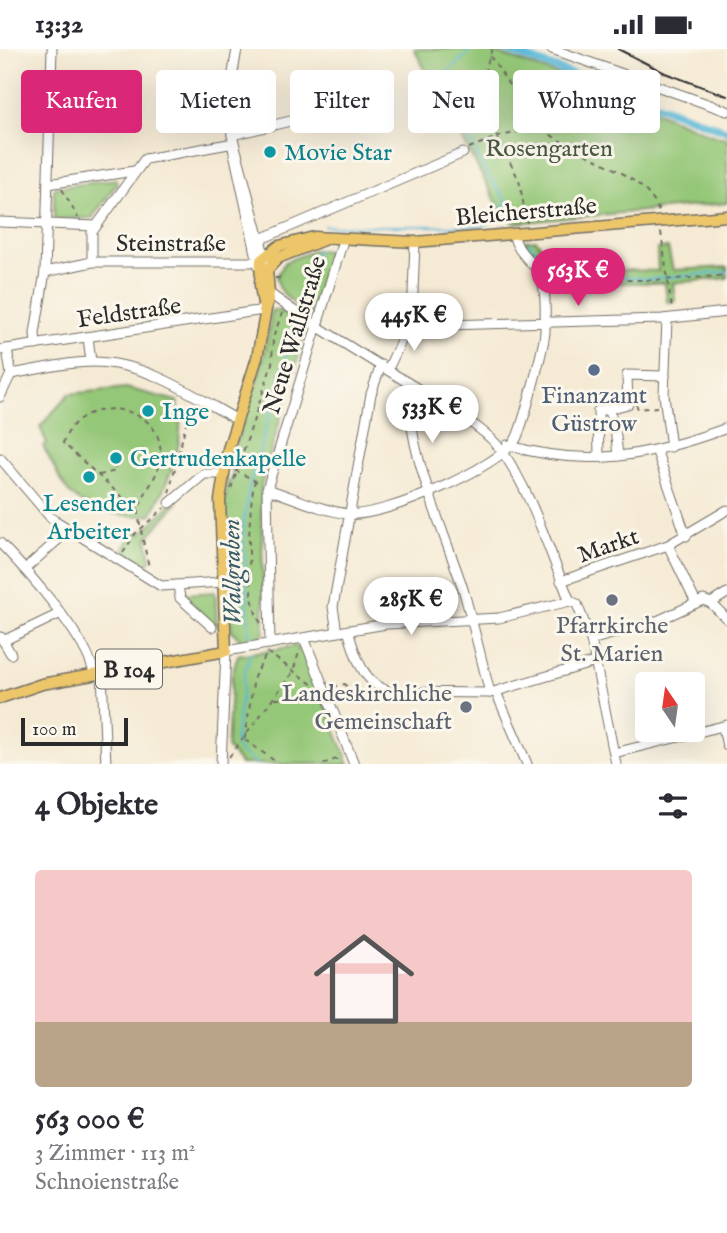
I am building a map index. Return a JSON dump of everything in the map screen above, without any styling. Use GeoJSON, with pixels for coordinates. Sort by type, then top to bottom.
{"type":"FeatureCollection","features":[{"type":"Feature","properties":{"kind":"main road","name":"Bleicherstraße"},"geometry":{"type":"LineString","coordinates":[[264,264],[279,246],[314,237],[415,242],[727,216]]}},
{"type":"Feature","properties":{"kind":"main road","name":"Bleicherstraße"},"geometry":{"type":"LineString","coordinates":[[264,264],[328,238]]}},
{"type":"Feature","properties":{"kind":"main road"},"geometry":{"type":"LineString","coordinates":[[226,652],[219,516],[223,474],[257,358],[269,293],[264,264]]}},
{"type":"Feature","properties":{"kind":"main road"},"geometry":{"type":"LineString","coordinates":[[264,264],[264,310]]}},
{"type":"Feature","properties":{"kind":"main road","name":"B 104"},"geometry":{"type":"LineString","coordinates":[[0,698],[42,684],[226,652]]}},
{"type":"Feature","properties":{"kind":"street"},"geometry":{"type":"LineString","coordinates":[[36,345],[46,272],[47,225],[53,183],[52,49]]}},
{"type":"Feature","properties":{"kind":"street"},"geometry":{"type":"LineString","coordinates":[[236,49],[229,96],[233,159],[264,264]]}},
{"type":"Feature","properties":{"kind":"street"},"geometry":{"type":"LineString","coordinates":[[552,49],[727,111]]}},
{"type":"Feature","properties":{"kind":"street"},"geometry":{"type":"LineString","coordinates":[[92,262],[90,237],[135,168],[145,159],[233,139],[290,122]]}},
{"type":"Feature","properties":{"kind":"street"},"geometry":{"type":"LineString","coordinates":[[233,139],[261,240],[264,264]]}},
{"type":"Feature","properties":{"kind":"street"},"geometry":{"type":"LineString","coordinates":[[261,240],[468,149]]}},
{"type":"Feature","properties":{"kind":"street"},"geometry":{"type":"LineString","coordinates":[[53,183],[135,168]]}},
{"type":"Feature","properties":{"kind":"street"},"geometry":{"type":"LineString","coordinates":[[0,222],[96,226]]}},
{"type":"Feature","properties":{"kind":"street"},"geometry":{"type":"LineString","coordinates":[[267,489],[348,514],[382,510],[429,495],[505,448],[520,425],[544,342],[545,324],[539,274],[516,246],[514,234]]}},
{"type":"Feature","properties":{"kind":"street"},"geometry":{"type":"LineString","coordinates":[[261,240],[279,246]]}},
{"type":"Feature","properties":{"kind":"street"},"geometry":{"type":"LineString","coordinates":[[337,632],[332,607],[348,514],[384,368],[410,326],[415,242]]}},
{"type":"Feature","properties":{"kind":"street","name":"Neue Wallstraße"},"geometry":{"type":"LineString","coordinates":[[268,648],[270,632],[267,489],[342,244]]}},
{"type":"Feature","properties":{"kind":"street","name":"Steinstraße"},"geometry":{"type":"LineString","coordinates":[[46,272],[92,262],[264,264]]}},
{"type":"Feature","properties":{"kind":"street"},"geometry":{"type":"LineString","coordinates":[[269,293],[384,368],[413,391],[505,448],[599,457],[618,456],[657,452],[727,428]]}},
{"type":"Feature","properties":{"kind":"street","name":"Feldstraße"},"geometry":{"type":"LineString","coordinates":[[4,350],[264,310]]}},
{"type":"Feature","properties":{"kind":"street"},"geometry":{"type":"LineString","coordinates":[[410,326],[545,324],[670,318],[727,312]]}},
{"type":"Feature","properties":{"kind":"street"},"geometry":{"type":"LineString","coordinates":[[670,318],[664,376],[671,447]]}},
{"type":"Feature","properties":{"kind":"street"},"geometry":{"type":"LineString","coordinates":[[88,337],[91,362]]}},
{"type":"Feature","properties":{"kind":"street"},"geometry":{"type":"LineString","coordinates":[[0,397],[11,375],[4,350]]}},
{"type":"Feature","properties":{"kind":"street"},"geometry":{"type":"LineString","coordinates":[[11,375],[91,362],[142,371],[194,395],[232,417]]}},
{"type":"Feature","properties":{"kind":"street"},"geometry":{"type":"LineString","coordinates":[[599,457],[598,411],[628,404],[626,375],[664,376]]}},
{"type":"Feature","properties":{"kind":"street"},"geometry":{"type":"LineString","coordinates":[[413,391],[413,427],[429,495],[493,693],[527,764]]}},
{"type":"Feature","properties":{"kind":"street"},"geometry":{"type":"LineString","coordinates":[[608,409],[615,427],[618,456]]}},
{"type":"Feature","properties":{"kind":"street"},"geometry":{"type":"LineString","coordinates":[[505,448],[559,576]]}},
{"type":"Feature","properties":{"kind":"street"},"geometry":{"type":"LineString","coordinates":[[657,452],[686,535]]}},
{"type":"Feature","properties":{"kind":"street"},"geometry":{"type":"LineString","coordinates":[[0,458],[51,518],[68,531],[161,586],[223,582]]}},
{"type":"Feature","properties":{"kind":"street"},"geometry":{"type":"LineString","coordinates":[[173,501],[204,474],[223,474]]}},
{"type":"Feature","properties":{"kind":"street","name":"Markt"},"geometry":{"type":"LineString","coordinates":[[616,764],[591,640],[577,604],[570,601],[559,576],[667,545],[727,510]]}},
{"type":"Feature","properties":{"kind":"street"},"geometry":{"type":"LineString","coordinates":[[25,569],[68,531]]}},
{"type":"Feature","properties":{"kind":"street"},"geometry":{"type":"LineString","coordinates":[[1,544],[25,569],[59,614],[98,674],[106,764]]}},
{"type":"Feature","properties":{"kind":"street","name":"Markt"},"geometry":{"type":"LineString","coordinates":[[667,545],[696,603]]}},
{"type":"Feature","properties":{"kind":"street"},"geometry":{"type":"LineString","coordinates":[[178,585],[180,597],[212,627]]}},
{"type":"Feature","properties":{"kind":"street"},"geometry":{"type":"LineString","coordinates":[[711,603],[727,593]]}},
{"type":"Feature","properties":{"kind":"street"},"geometry":{"type":"LineString","coordinates":[[591,640],[648,624],[703,600],[711,603],[727,619]]}},
{"type":"Feature","properties":{"kind":"street"},"geometry":{"type":"LineString","coordinates":[[221,764],[226,652],[258,646],[268,648],[304,638],[386,624],[471,621],[514,615],[570,601]]}},
{"type":"Feature","properties":{"kind":"street"},"geometry":{"type":"LineString","coordinates":[[11,654],[1,638],[59,614]]}},
{"type":"Feature","properties":{"kind":"street"},"geometry":{"type":"LineString","coordinates":[[348,630],[362,670],[382,689],[419,695],[493,693],[595,662]]}},
{"type":"Feature","properties":{"kind":"street"},"geometry":{"type":"LineString","coordinates":[[304,638],[354,764]]}},
{"type":"Feature","properties":{"kind":"street"},"geometry":{"type":"LineString","coordinates":[[614,753],[725,726],[727,746]]}},
{"type":"Feature","properties":{"kind":"path"},"geometry":{"type":"LineString","coordinates":[[491,50],[482,77],[486,106],[497,137],[519,180],[527,223]]}},
{"type":"Feature","properties":{"kind":"path"},"geometry":{"type":"LineString","coordinates":[[490,56],[513,93]]}},
{"type":"Feature","properties":{"kind":"path"},"geometry":{"type":"LineString","coordinates":[[468,149],[515,133]]}},
{"type":"Feature","properties":{"kind":"path"},"geometry":{"type":"LineString","coordinates":[[548,133],[561,143],[628,177],[645,189],[654,200],[669,281],[670,318]]}},
{"type":"Feature","properties":{"kind":"path"},"geometry":{"type":"LineString","coordinates":[[53,183],[73,205],[81,226]]}},
{"type":"Feature","properties":{"kind":"path"},"geometry":{"type":"LineString","coordinates":[[264,264],[285,278]]}},
{"type":"Feature","properties":{"kind":"path"},"geometry":{"type":"LineString","coordinates":[[539,274],[614,282],[669,281],[727,275]]}},
{"type":"Feature","properties":{"kind":"path"},"geometry":{"type":"LineString","coordinates":[[270,632],[256,617],[251,580],[249,533],[255,480],[235,470],[272,365],[273,338],[287,307]]}},
{"type":"Feature","properties":{"kind":"path"},"geometry":{"type":"LineString","coordinates":[[118,560],[142,527],[173,501],[169,493],[194,395]]}},
{"type":"Feature","properties":{"kind":"path"},"geometry":{"type":"LineString","coordinates":[[628,404],[638,404],[638,409],[665,406]]}},
{"type":"Feature","properties":{"kind":"path"},"geometry":{"type":"LineString","coordinates":[[139,509],[134,508],[63,443],[67,432],[90,413],[107,409],[128,409],[147,419],[157,437],[161,456],[157,474],[139,509],[150,579]]}},
{"type":"Feature","properties":{"kind":"path"},"geometry":{"type":"LineString","coordinates":[[98,475],[116,471],[114,464]]}},
{"type":"Feature","properties":{"kind":"path"},"geometry":{"type":"LineString","coordinates":[[125,512],[134,508]]}},
{"type":"Feature","properties":{"kind":"path"},"geometry":{"type":"LineString","coordinates":[[230,755],[245,739],[293,672],[304,638]]}},
{"type":"Feature","properties":{"kind":"path"},"geometry":{"type":"LineString","coordinates":[[245,739],[254,677],[268,648],[293,672],[326,694]]}},
{"type":"Feature","properties":{"kind":"path"},"geometry":{"type":"LineString","coordinates":[[274,699],[317,700],[345,684],[351,692],[357,687]]}},
{"type":"Feature","properties":{"kind":"path"},"geometry":{"type":"LineString","coordinates":[[245,739],[279,764]]}},
{"type":"Feature","properties":{"kind":"path"},"geometry":{"type":"LineString","coordinates":[[323,764],[347,755]]}},
{"type":"Feature","properties":{"kind":"green space","name":"Rosengarten"},"geometry":{"type":"Polygon","coordinates":[[[414,49],[485,49],[544,70],[513,70],[513,133],[660,133],[660,113],[714,136],[727,138],[727,203],[514,223],[499,207],[459,133],[499,133],[499,70],[425,70],[414,49]]]}},
{"type":"Feature","properties":{"kind":"green space"},"geometry":{"type":"Polygon","coordinates":[[[116,179],[117,183],[92,218],[54,219],[54,188],[116,179]]]}},
{"type":"Feature","properties":{"kind":"green space"},"geometry":{"type":"Polygon","coordinates":[[[536,240],[558,268],[658,271],[657,249],[668,248],[673,270],[727,267],[727,278],[673,283],[675,301],[667,302],[665,283],[606,283],[548,275],[523,241],[536,240]]]}},
{"type":"Feature","properties":{"kind":"green space"},"geometry":{"type":"Polygon","coordinates":[[[314,250],[329,251],[311,314],[284,294],[277,276],[285,262],[314,250]]]}},
{"type":"Feature","properties":{"kind":"green space"},"geometry":{"type":"Polygon","coordinates":[[[271,311],[287,313],[311,327],[311,331],[304,337],[261,486],[264,633],[257,639],[242,642],[232,631],[223,517],[227,482],[231,482],[233,470],[229,469],[260,371],[271,311]]]}},
{"type":"Feature","properties":{"kind":"green space"},"geometry":{"type":"Polygon","coordinates":[[[126,388],[177,401],[180,416],[175,460],[151,515],[106,512],[74,498],[43,446],[47,443],[40,427],[69,394],[126,388]]]}},
{"type":"Feature","properties":{"kind":"green space"},"geometry":{"type":"Polygon","coordinates":[[[177,503],[147,538],[151,561],[146,564],[123,550],[135,530],[141,534],[171,504],[177,503]]]}},
{"type":"Feature","properties":{"kind":"green space"},"geometry":{"type":"Polygon","coordinates":[[[215,592],[217,625],[214,626],[183,594],[215,592]]]}},
{"type":"Feature","properties":{"kind":"green space"},"geometry":{"type":"Polygon","coordinates":[[[297,646],[305,655],[349,764],[241,764],[227,748],[232,674],[238,655],[297,646]]]}},
{"type":"Feature","properties":{"kind":"waterway","name":"Wallgraben"},"geometry":{"type":"LineString","coordinates":[[324,226],[482,226],[497,219],[506,201],[485,171],[441,80],[471,49]]}},
{"type":"Feature","properties":{"kind":"waterway"},"geometry":{"type":"LineString","coordinates":[[503,49],[727,131]]}},
{"type":"Feature","properties":{"kind":"waterway"},"geometry":{"type":"LineString","coordinates":[[529,243],[558,273],[649,279],[727,272]]}},
{"type":"Feature","properties":{"kind":"waterway","name":"Wallgraben"},"geometry":{"type":"LineString","coordinates":[[299,311],[317,250]]}},
{"type":"Feature","properties":{"kind":"waterway","name":"Wallgraben"},"geometry":{"type":"LineString","coordinates":[[250,643],[243,527],[249,488],[298,316]]}},
{"type":"Feature","properties":{"kind":"waterway","name":"Wallgraben"},"geometry":{"type":"LineString","coordinates":[[251,652],[245,671],[235,742],[239,752],[257,764]]}},
{"type":"Feature","properties":{"kind":"railway"},"geometry":{"type":"LineString","coordinates":[[618,49],[665,73],[727,96]]}},
{"type":"Feature","properties":{"kind":"place","name":"Movie Star"},"geometry":{"type":"Point","coordinates":[270,152]}},
{"type":"Feature","properties":{"kind":"place","name":"Finanzamt Güstrow"},"geometry":{"type":"Point","coordinates":[594,370]}},
{"type":"Feature","properties":{"kind":"place","name":"Inge"},"geometry":{"type":"Point","coordinates":[148,411]}},
{"type":"Feature","properties":{"kind":"place","name":"Gertrudenkapelle"},"geometry":{"type":"Point","coordinates":[116,458]}},
{"type":"Feature","properties":{"kind":"place","name":"Lesender Arbeiter"},"geometry":{"type":"Point","coordinates":[89,477]}},
{"type":"Feature","properties":{"kind":"place","name":"Pfarrkirche St. Marien"},"geometry":{"type":"Point","coordinates":[612,600]}},
{"type":"Feature","properties":{"kind":"place","name":"Landeskirchliche Gemeinschaft"},"geometry":{"type":"Point","coordinates":[466,707]}}]}
